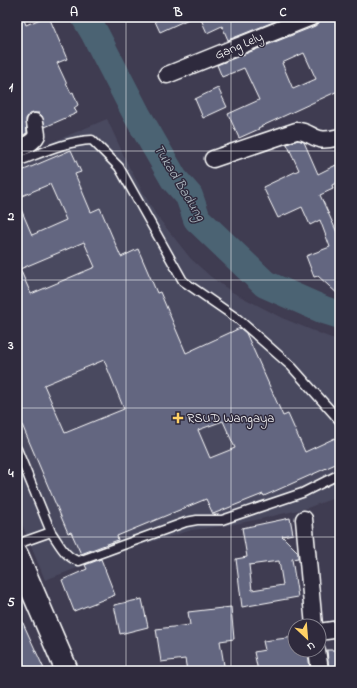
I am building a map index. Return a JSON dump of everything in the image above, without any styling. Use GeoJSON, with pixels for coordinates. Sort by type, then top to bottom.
{"type":"FeatureCollection","features":[{"type":"Feature","properties":{"kind":"main road"},"geometry":{"type":"LineString","coordinates":[[17,555],[67,671]]}},
{"type":"Feature","properties":{"kind":"street","name":"Gang Lely"},"geometry":{"type":"LineString","coordinates":[[168,75],[311,17]]}},
{"type":"Feature","properties":{"kind":"street"},"geometry":{"type":"LineString","coordinates":[[17,149],[30,144],[35,139],[37,135],[35,122]]}},
{"type":"Feature","properties":{"kind":"street"},"geometry":{"type":"LineString","coordinates":[[213,159],[296,131],[305,131],[318,139],[327,140],[340,137]]}},
{"type":"Feature","properties":{"kind":"street"},"geometry":{"type":"LineString","coordinates":[[304,519],[313,618]]}},
{"type":"Feature","properties":{"kind":"street"},"geometry":{"type":"LineString","coordinates":[[327,631],[340,629]]}},
{"type":"Feature","properties":{"kind":"street"},"geometry":{"type":"LineString","coordinates":[[318,658],[320,671]]}},
{"type":"Feature","properties":{"kind":"lane"},"geometry":{"type":"LineString","coordinates":[[17,162],[58,146],[79,140],[92,140],[119,167],[183,281],[238,319],[292,367],[340,421]]}},
{"type":"Feature","properties":{"kind":"lane"},"geometry":{"type":"LineString","coordinates":[[17,449],[51,532],[67,556],[79,561],[186,522],[197,520],[222,520],[302,493],[340,474]]}},
{"type":"Feature","properties":{"kind":"lane"},"geometry":{"type":"LineString","coordinates":[[17,544],[51,532]]}},
{"type":"Feature","properties":{"kind":"shaded area","name":"RSUD Wangaya"},"geometry":{"type":"Polygon","coordinates":[[[107,119],[129,167],[156,215],[191,259],[211,277],[232,292],[282,318],[340,341],[340,496],[307,508],[260,519],[192,530],[134,547],[45,580],[17,512],[17,157],[107,119]]]}},
{"type":"Feature","properties":{"kind":"building"},"geometry":{"type":"Polygon","coordinates":[[[17,17],[23,17],[26,25],[45,17],[49,17],[67,59],[57,63],[71,93],[73,92],[78,105],[74,108],[77,113],[45,127],[42,116],[39,113],[29,114],[26,119],[27,133],[17,138],[17,17]]]}},
{"type":"Feature","properties":{"kind":"building"},"geometry":{"type":"Polygon","coordinates":[[[153,17],[193,17],[160,32],[153,17]]]}},
{"type":"Feature","properties":{"kind":"building"},"geometry":{"type":"Polygon","coordinates":[[[200,17],[286,17],[228,40],[222,26],[207,33],[200,17]]]}},
{"type":"Feature","properties":{"kind":"building"},"geometry":{"type":"Polygon","coordinates":[[[320,17],[340,17],[340,90],[239,138],[228,114],[259,100],[244,68],[222,77],[217,65],[315,26],[319,23],[320,17]],[[304,53],[282,63],[293,89],[316,79],[304,53]]]}},
{"type":"Feature","properties":{"kind":"building"},"geometry":{"type":"Polygon","coordinates":[[[218,88],[227,107],[203,118],[195,99],[218,88]]]}},
{"type":"Feature","properties":{"kind":"building"},"geometry":{"type":"Polygon","coordinates":[[[298,140],[304,142],[318,174],[336,165],[340,173],[340,181],[332,185],[333,189],[320,195],[340,239],[340,296],[318,276],[314,277],[306,256],[330,247],[320,220],[310,225],[302,207],[278,218],[263,187],[299,170],[287,144],[298,140]]]}},
{"type":"Feature","properties":{"kind":"building"},"geometry":{"type":"Polygon","coordinates":[[[71,150],[81,172],[75,174],[91,212],[100,208],[121,257],[138,249],[157,293],[160,292],[186,353],[240,328],[246,333],[283,416],[288,414],[305,452],[335,438],[340,450],[340,462],[264,496],[263,494],[213,514],[206,499],[117,536],[118,540],[81,554],[71,532],[68,533],[17,413],[17,200],[32,235],[66,220],[50,184],[17,198],[17,173],[71,150]],[[84,242],[20,269],[31,294],[95,267],[84,242]],[[104,360],[44,385],[65,433],[124,409],[104,360]],[[223,421],[198,430],[210,458],[235,448],[223,421]]]}},
{"type":"Feature","properties":{"kind":"building"},"geometry":{"type":"Polygon","coordinates":[[[290,518],[293,534],[282,536],[298,552],[298,558],[292,559],[298,597],[242,607],[236,559],[247,557],[242,528],[290,518]],[[279,561],[249,565],[252,590],[283,585],[279,561]]]}},
{"type":"Feature","properties":{"kind":"building"},"geometry":{"type":"Polygon","coordinates":[[[101,559],[115,595],[74,611],[62,580],[87,569],[85,565],[101,559]]]}},
{"type":"Feature","properties":{"kind":"building"},"geometry":{"type":"Polygon","coordinates":[[[142,599],[148,627],[120,634],[114,605],[142,599]]]}},
{"type":"Feature","properties":{"kind":"building"},"geometry":{"type":"Polygon","coordinates":[[[231,607],[234,639],[220,641],[225,671],[187,671],[185,659],[161,662],[156,629],[190,625],[188,612],[231,607]]]}},
{"type":"Feature","properties":{"kind":"building"},"geometry":{"type":"Polygon","coordinates":[[[17,610],[45,671],[26,671],[22,660],[17,663],[17,610]]]}},
{"type":"Feature","properties":{"kind":"building"},"geometry":{"type":"Polygon","coordinates":[[[287,638],[287,658],[309,658],[310,671],[258,671],[254,652],[265,650],[263,641],[287,638]]]}},
{"type":"Feature","properties":{"kind":"building"},"geometry":{"type":"Polygon","coordinates":[[[327,650],[340,650],[340,671],[329,671],[327,650]]]}},
{"type":"Feature","properties":{"kind":"waterway","name":"Tukad Badung"},"geometry":{"type":"LineString","coordinates":[[85,17],[137,115],[174,179],[189,196],[197,219],[265,284],[324,310],[340,315]]}},
{"type":"Feature","properties":{"kind":"place","name":"RSUD Wangaya"},"geometry":{"type":"Point","coordinates":[178,418]}}]}
